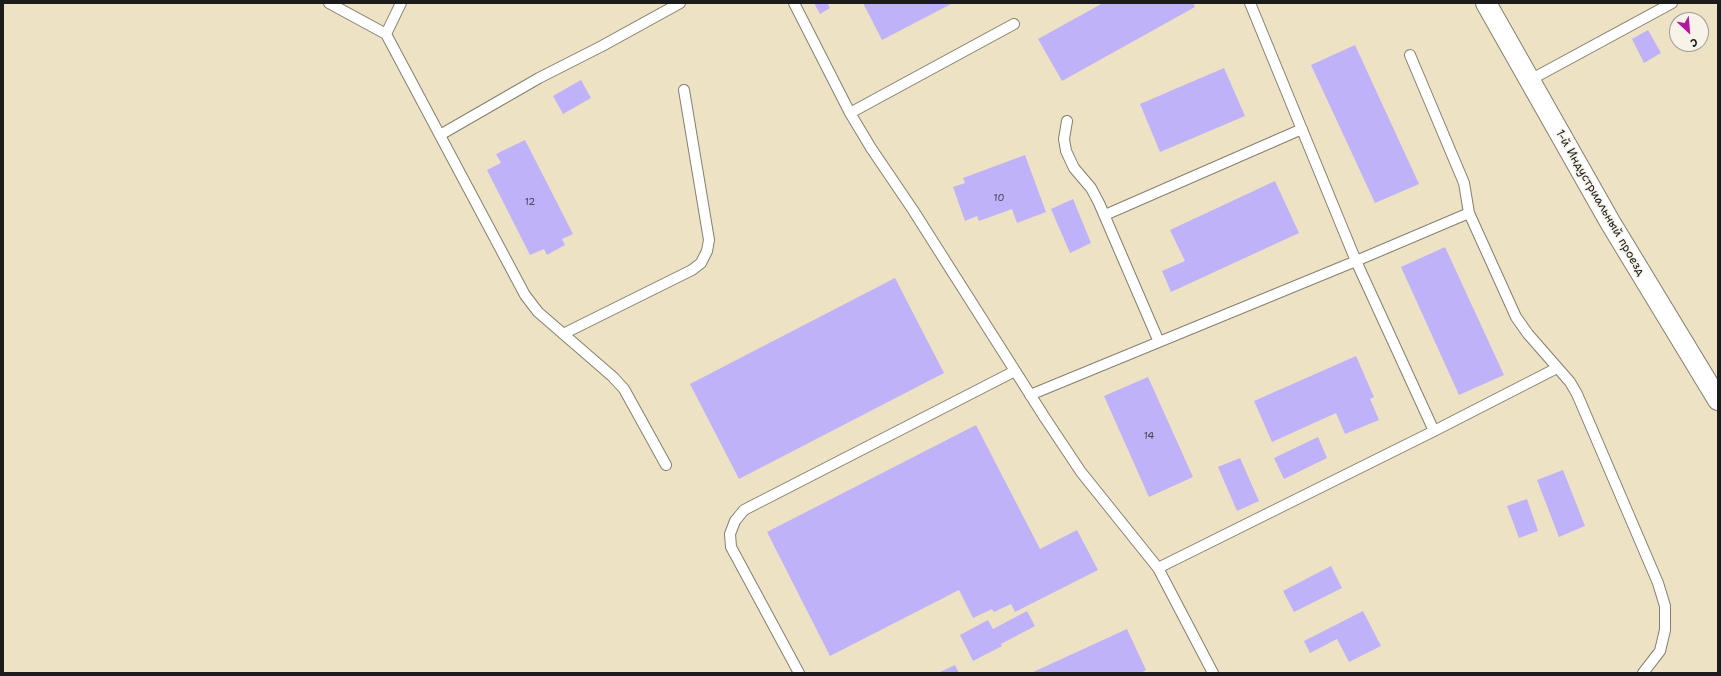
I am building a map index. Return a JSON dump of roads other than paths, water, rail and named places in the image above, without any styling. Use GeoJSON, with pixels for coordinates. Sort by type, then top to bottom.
{"type":"FeatureCollection","features":[{"type":"Feature","properties":{"kind":"street","name":"1-й Индустриальный проезд"},"geometry":{"type":"LineString","coordinates":[[1486,3],[1610,222],[1718,400]]}},
{"type":"Feature","properties":{"kind":"lane"},"geometry":{"type":"LineString","coordinates":[[329,3],[386,34],[526,295],[538,312],[613,377],[624,389],[666,465]]}},
{"type":"Feature","properties":{"kind":"lane"},"geometry":{"type":"LineString","coordinates":[[386,34],[401,3]]}},
{"type":"Feature","properties":{"kind":"lane"},"geometry":{"type":"LineString","coordinates":[[440,136],[539,78],[602,46],[680,3]]}},
{"type":"Feature","properties":{"kind":"lane"},"geometry":{"type":"LineString","coordinates":[[794,3],[850,113],[870,148],[913,210],[1081,472],[1158,568],[1214,673]]}},
{"type":"Feature","properties":{"kind":"lane"},"geometry":{"type":"LineString","coordinates":[[1250,3],[1356,261],[1434,431]]}},
{"type":"Feature","properties":{"kind":"lane"},"geometry":{"type":"LineString","coordinates":[[1530,80],[1672,3]]}},
{"type":"Feature","properties":{"kind":"lane"},"geometry":{"type":"LineString","coordinates":[[850,113],[1014,24]]}},
{"type":"Feature","properties":{"kind":"lane"},"geometry":{"type":"LineString","coordinates":[[1410,55],[1464,183],[1469,213],[1516,318],[1570,382],[1577,394],[1658,583],[1665,606],[1665,630],[1660,651],[1643,673]]}},
{"type":"Feature","properties":{"kind":"lane"},"geometry":{"type":"LineString","coordinates":[[563,334],[692,270],[701,262],[707,251],[709,240],[684,90]]}},
{"type":"Feature","properties":{"kind":"lane"},"geometry":{"type":"LineString","coordinates":[[1067,121],[1064,139],[1066,151],[1074,168],[1096,198],[1105,215],[1159,342]]}},
{"type":"Feature","properties":{"kind":"lane"},"geometry":{"type":"LineString","coordinates":[[1105,215],[1302,129]]}},
{"type":"Feature","properties":{"kind":"lane"},"geometry":{"type":"LineString","coordinates":[[1030,394],[1356,261],[1469,213]]}},
{"type":"Feature","properties":{"kind":"lane"},"geometry":{"type":"LineString","coordinates":[[1158,568],[1434,431],[1557,368]]}},
{"type":"Feature","properties":{"kind":"lane"},"geometry":{"type":"LineString","coordinates":[[799,673],[731,547],[730,534],[735,521],[744,510],[1015,371]]}}]}
